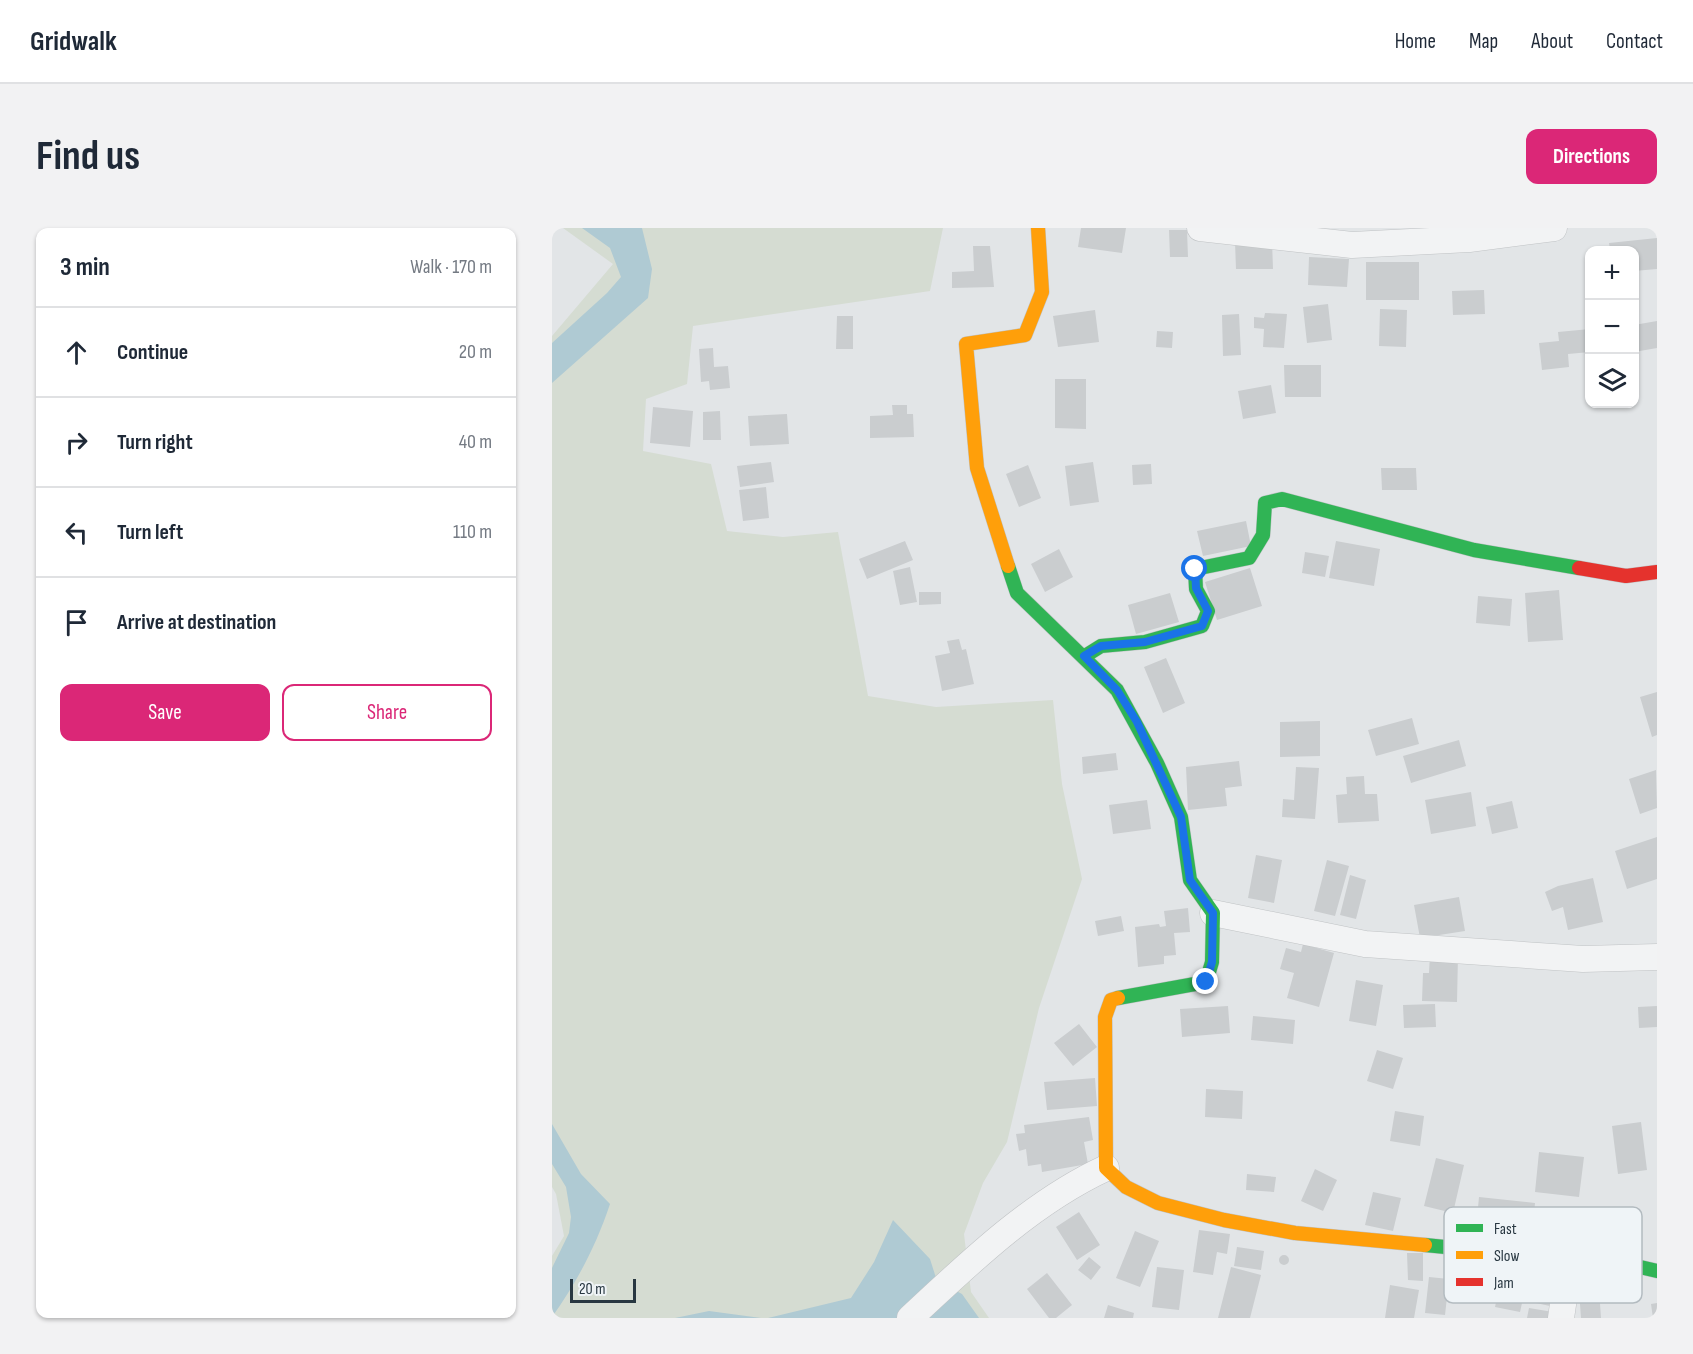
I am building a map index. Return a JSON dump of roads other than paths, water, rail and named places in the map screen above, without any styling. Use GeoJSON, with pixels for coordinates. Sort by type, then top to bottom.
{"type":"FeatureCollection","features":[{"type":"Feature","properties":{"kind":"street"},"geometry":{"type":"LineString","coordinates":[[1038,228],[1042,292],[1025,335],[966,344],[976,468],[1017,593],[1117,690],[1137,722],[1181,817],[1190,880],[1213,913],[1212,962],[1206,982],[1135,993],[1111,1000],[1105,1017],[1106,1168],[1126,1187],[1158,1203],[1224,1220],[1283,1231],[1444,1247]]}},
{"type":"Feature","properties":{"kind":"street"},"geometry":{"type":"LineString","coordinates":[[1200,228],[1352,245],[1469,239],[1554,228]]}},
{"type":"Feature","properties":{"kind":"street"},"geometry":{"type":"LineString","coordinates":[[1084,656],[1101,646],[1145,642],[1202,626],[1208,611],[1196,588],[1195,569],[1249,558],[1263,535],[1264,503],[1282,499],[1474,550],[1626,576],[1657,572]]}},
{"type":"Feature","properties":{"kind":"street"},"geometry":{"type":"LineString","coordinates":[[1213,913],[1365,944],[1583,959],[1657,957]]}},
{"type":"Feature","properties":{"kind":"street"},"geometry":{"type":"LineString","coordinates":[[910,1318],[1022,1221],[1075,1182],[1106,1168]]}},
{"type":"Feature","properties":{"kind":"street"},"geometry":{"type":"LineString","coordinates":[[1642,1268],[1657,1271]]}},
{"type":"Feature","properties":{"kind":"street"},"geometry":{"type":"LineString","coordinates":[[1561,1318],[1563,1303]]}},
{"type":"Feature","properties":{"kind":"water"},"geometry":{"type":"Polygon","coordinates":[[[582,228],[642,228],[652,269],[648,298],[552,383],[552,343],[607,293],[621,277],[610,248],[582,228]]]}},
{"type":"Feature","properties":{"kind":"water"},"geometry":{"type":"Polygon","coordinates":[[[552,1124],[581,1174],[610,1204],[585,1263],[552,1317],[552,1268],[569,1233],[571,1217],[566,1187],[552,1164],[552,1124]]]}},
{"type":"Feature","properties":{"kind":"water"},"geometry":{"type":"Polygon","coordinates":[[[893,1220],[930,1259],[937,1281],[962,1294],[979,1318],[768,1318],[851,1298],[874,1262],[893,1220]]]}},
{"type":"Feature","properties":{"kind":"water"},"geometry":{"type":"Polygon","coordinates":[[[709,1311],[761,1318],[675,1318],[709,1311]]]}}]}
